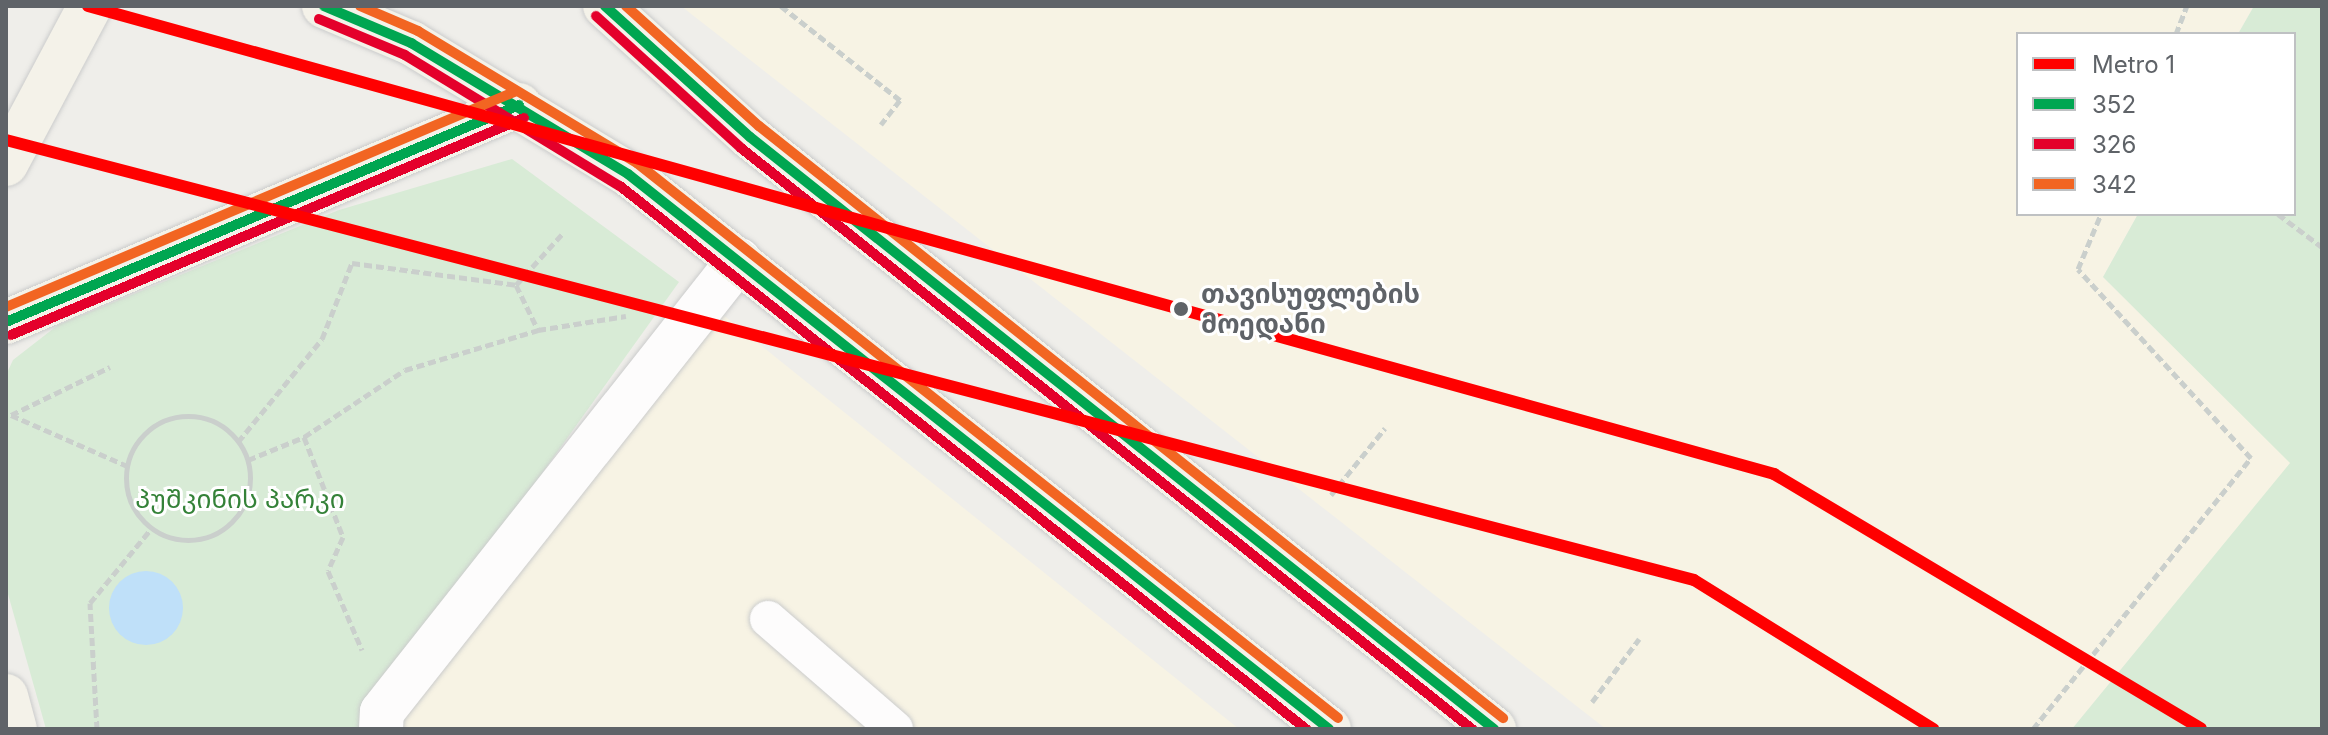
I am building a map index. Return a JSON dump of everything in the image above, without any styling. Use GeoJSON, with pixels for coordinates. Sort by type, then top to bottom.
{"type":"FeatureCollection","features":[{"type":"Feature","properties":{"kind":"main road"},"geometry":{"type":"LineString","coordinates":[[6,164],[90,6]]}},
{"type":"Feature","properties":{"kind":"main road"},"geometry":{"type":"LineString","coordinates":[[324,6],[401,25],[628,174],[1329,729]]}},
{"type":"Feature","properties":{"kind":"main road"},"geometry":{"type":"LineString","coordinates":[[610,11],[750,137],[1494,729]]}},
{"type":"Feature","properties":{"kind":"main road"},"geometry":{"type":"LineString","coordinates":[[6,322],[519,105]]}},
{"type":"Feature","properties":{"kind":"main road"},"geometry":{"type":"LineString","coordinates":[[6,696],[15,729]]}},
{"type":"Feature","properties":{"kind":"street"},"geometry":{"type":"LineString","coordinates":[[381,720],[739,260]]}},
{"type":"Feature","properties":{"kind":"lane"},"geometry":{"type":"LineString","coordinates":[[768,619],[895,729]]}},
{"type":"Feature","properties":{"kind":"path"},"geometry":{"type":"LineString","coordinates":[[781,6],[900,100],[881,124]]}},
{"type":"Feature","properties":{"kind":"path"},"geometry":{"type":"LineString","coordinates":[[2177,32],[2187,6]]}},
{"type":"Feature","properties":{"kind":"path"},"geometry":{"type":"LineString","coordinates":[[2033,729],[2251,458],[2078,269],[2100,216]]}},
{"type":"Feature","properties":{"kind":"path"},"geometry":{"type":"LineString","coordinates":[[2281,216],[2322,247]]}},
{"type":"Feature","properties":{"kind":"path"},"geometry":{"type":"LineString","coordinates":[[516,285],[563,233]]}},
{"type":"Feature","properties":{"kind":"path"},"geometry":{"type":"LineString","coordinates":[[238,442],[322,339],[352,263],[516,285]]}},
{"type":"Feature","properties":{"kind":"path"},"geometry":{"type":"LineString","coordinates":[[516,285],[538,330]]}},
{"type":"Feature","properties":{"kind":"path"},"geometry":{"type":"LineString","coordinates":[[248,460],[304,437],[405,370],[538,330],[637,314]]}},
{"type":"Feature","properties":{"kind":"path"},"geometry":{"type":"LineString","coordinates":[[110,367],[11,415],[127,466]]}},
{"type":"Feature","properties":{"kind":"path"},"geometry":{"type":"LineString","coordinates":[[172,418],[208,419],[238,442],[248,460],[246,500],[223,530],[186,541],[151,529],[129,499],[127,466],[141,437],[172,418]]}},
{"type":"Feature","properties":{"kind":"path"},"geometry":{"type":"LineString","coordinates":[[1331,495],[1385,428]]}},
{"type":"Feature","properties":{"kind":"path"},"geometry":{"type":"LineString","coordinates":[[304,437],[343,537],[328,571],[347,602],[381,720]]}},
{"type":"Feature","properties":{"kind":"path"},"geometry":{"type":"LineString","coordinates":[[97,729],[90,603],[151,529]]}},
{"type":"Feature","properties":{"kind":"path"},"geometry":{"type":"LineString","coordinates":[[1592,702],[1639,639]]}},
{"type":"Feature","properties":{"kind":"shaded area"},"geometry":{"type":"Polygon","coordinates":[[[681,6],[2254,6],[2239,32],[2016,32],[2016,216],[2137,216],[2103,277],[2291,463],[2072,729],[1606,729],[681,6]]]}},
{"type":"Feature","properties":{"kind":"shaded area"},"geometry":{"type":"Polygon","coordinates":[[[707,302],[1239,729],[397,729],[707,302]]]}},
{"type":"Feature","properties":{"kind":"green space"},"geometry":{"type":"Polygon","coordinates":[[[2254,6],[2322,6],[2322,729],[2072,729],[2290,463],[2103,277],[2137,216],[2296,216],[2296,32],[2239,32],[2254,6]]]}},
{"type":"Feature","properties":{"kind":"green space","name":"პუშკინის პარკი"},"geometry":{"type":"Polygon","coordinates":[[[512,159],[679,282],[359,729],[46,729],[6,587],[6,375],[13,360],[58,325],[339,210],[512,159]]]}},
{"type":"Feature","properties":{"kind":"water"},"geometry":{"type":"Polygon","coordinates":[[[146,571],[160,574],[172,582],[180,594],[183,608],[180,622],[172,634],[160,642],[146,645],[132,642],[120,634],[112,622],[109,608],[112,594],[120,582],[132,574],[146,571]]]}},
{"type":"Feature","properties":{"kind":"metro line","name":"1"},"geometry":{"type":"LineString","coordinates":[[88,6],[1774,474],[2201,729]]}},
{"type":"Feature","properties":{"kind":"metro line","name":"1"},"geometry":{"type":"LineString","coordinates":[[6,140],[1694,580],[1933,729]]}},
{"type":"Feature","properties":{"kind":"transit line","name":"352"},"geometry":{"type":"LineString","coordinates":[[324,6],[411,43],[628,174],[1329,729]]}},
{"type":"Feature","properties":{"kind":"transit line","name":"342"},"geometry":{"type":"LineString","coordinates":[[360,6],[418,31],[637,163],[1338,718]]}},
{"type":"Feature","properties":{"kind":"transit line","name":"352"},"geometry":{"type":"LineString","coordinates":[[605,6],[750,137],[1494,729]]}},
{"type":"Feature","properties":{"kind":"transit line","name":"342"},"geometry":{"type":"LineString","coordinates":[[626,6],[759,126],[1503,718]]}},
{"type":"Feature","properties":{"kind":"transit line","name":"326"},"geometry":{"type":"LineString","coordinates":[[596,16],[741,148],[1472,729]]}},
{"type":"Feature","properties":{"kind":"transit line","name":"326"},"geometry":{"type":"LineString","coordinates":[[319,19],[405,55],[620,186],[1306,729]]}},
{"type":"Feature","properties":{"kind":"transit line","name":"342"},"geometry":{"type":"LineString","coordinates":[[6,307],[514,92]]}},
{"type":"Feature","properties":{"kind":"transit line","name":"352"},"geometry":{"type":"LineString","coordinates":[[6,322],[519,105]]}},
{"type":"Feature","properties":{"kind":"transit line","name":"326"},"geometry":{"type":"LineString","coordinates":[[11,335],[524,118]]}},
{"type":"Feature","properties":{"kind":"place","name":"თავისუფლების მოედანი"},"geometry":{"type":"Point","coordinates":[1181,309]}}]}
